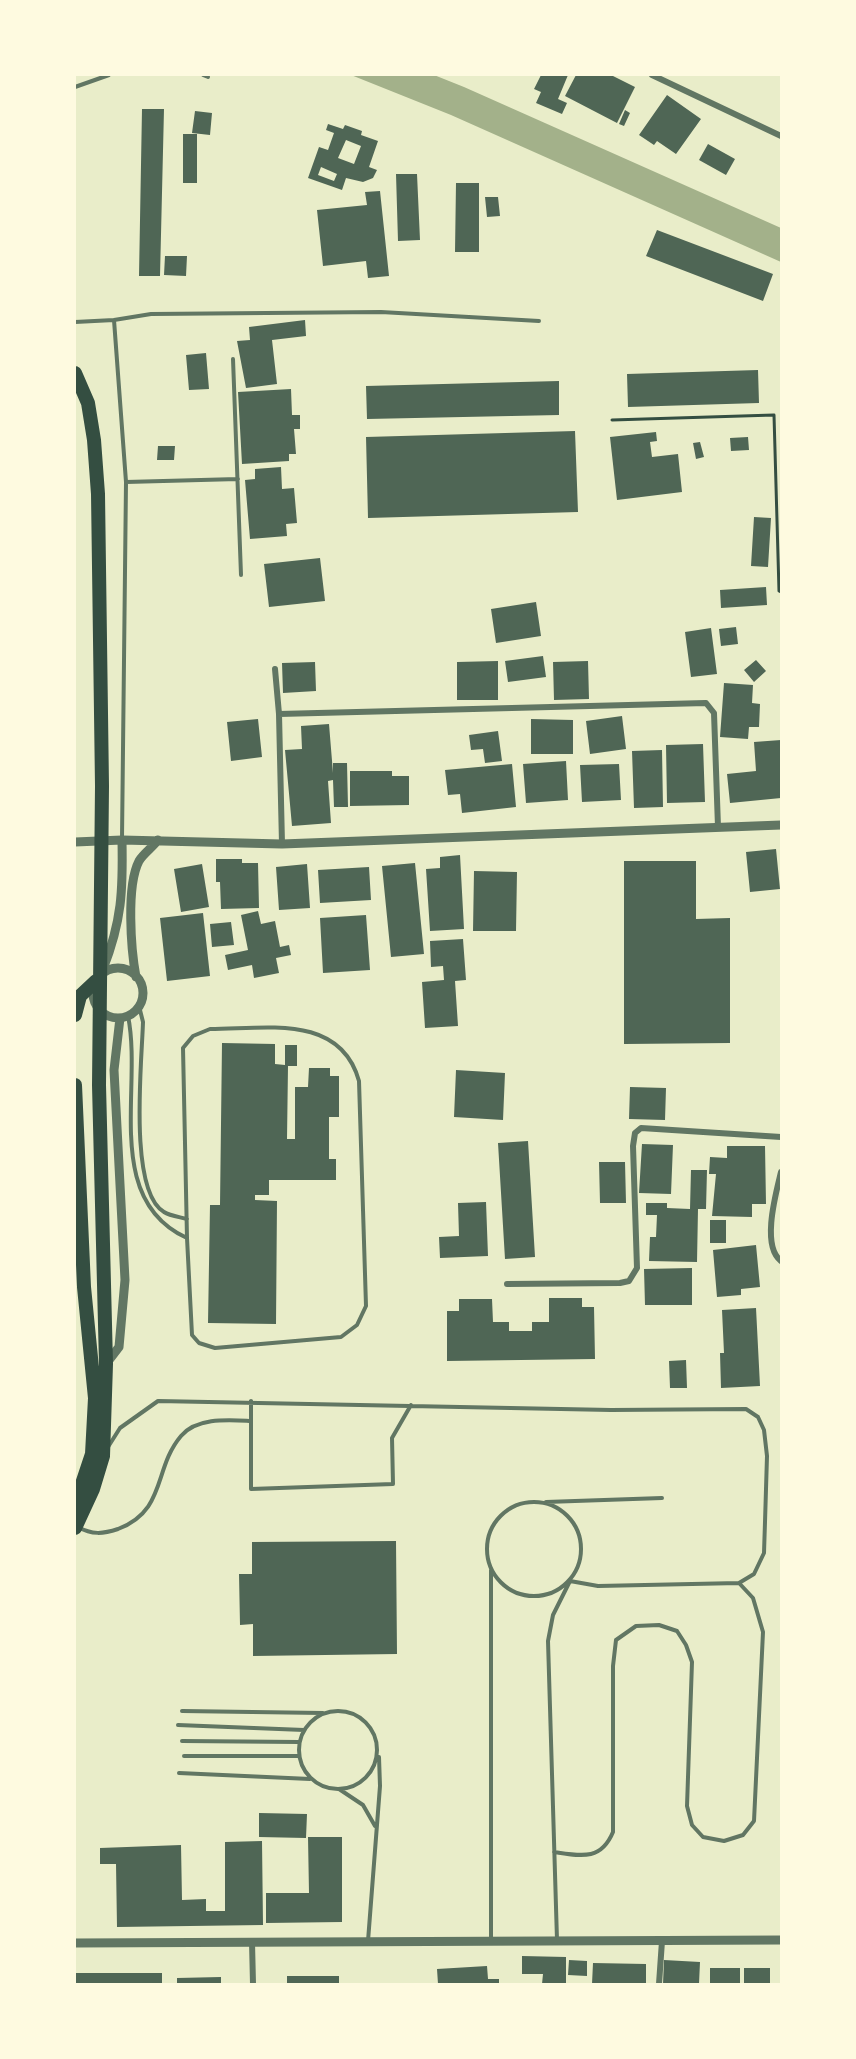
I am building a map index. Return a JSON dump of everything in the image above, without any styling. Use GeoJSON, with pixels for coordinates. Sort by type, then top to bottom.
{"type":"FeatureCollection","features":[{"type":"Feature","properties":{"kind":"highway"},"geometry":{"type":"LineString","coordinates":[[75,373],[88,404],[94,440],[99,536],[102,786],[99,1085],[106,1364],[103,1456],[93,1489],[75,1526]]}},
{"type":"Feature","properties":{"kind":"highway"},"geometry":{"type":"LineString","coordinates":[[75,1015],[80,996],[99,978]]}},
{"type":"Feature","properties":{"kind":"highway"},"geometry":{"type":"LineString","coordinates":[[75,1085],[84,1287],[95,1398],[92,1454],[75,1505]]}},
{"type":"Feature","properties":{"kind":"street"},"geometry":{"type":"LineString","coordinates":[[652,75],[781,136]]}},
{"type":"Feature","properties":{"kind":"street"},"geometry":{"type":"LineString","coordinates":[[275,669],[279,714],[282,844]]}},
{"type":"Feature","properties":{"kind":"street"},"geometry":{"type":"LineString","coordinates":[[279,714],[706,703],[714,712],[718,826]]}},
{"type":"Feature","properties":{"kind":"street"},"geometry":{"type":"LineString","coordinates":[[75,842],[158,840],[282,844],[781,825]]}},
{"type":"Feature","properties":{"kind":"street"},"geometry":{"type":"LineString","coordinates":[[122,840],[123,881],[120,922],[93,996],[99,1010],[112,1018],[124,1017],[139,1006],[142,991],[136,977],[130,926],[135,880],[139,861],[158,840]]}},
{"type":"Feature","properties":{"kind":"street"},"geometry":{"type":"LineString","coordinates":[[99,978],[108,970],[123,969],[136,977]]}},
{"type":"Feature","properties":{"kind":"street"},"geometry":{"type":"LineString","coordinates":[[106,1364],[119,1347],[126,1280],[114,1070],[124,1017]]}},
{"type":"Feature","properties":{"kind":"street"},"geometry":{"type":"LineString","coordinates":[[507,1284],[629,1281],[637,1268],[633,1146],[636,1133],[641,1128],[781,1137]]}},
{"type":"Feature","properties":{"kind":"street"},"geometry":{"type":"LineString","coordinates":[[781,1172],[773,1206],[771,1247],[775,1257],[781,1262]]}},
{"type":"Feature","properties":{"kind":"street"},"geometry":{"type":"LineString","coordinates":[[75,1943],[781,1940]]}},
{"type":"Feature","properties":{"kind":"street"},"geometry":{"type":"LineString","coordinates":[[659,1984],[662,1941]]}},
{"type":"Feature","properties":{"kind":"street"},"geometry":{"type":"LineString","coordinates":[[252,1942],[253,1984]]}},
{"type":"Feature","properties":{"kind":"lane"},"geometry":{"type":"LineString","coordinates":[[75,87],[109,75]]}},
{"type":"Feature","properties":{"kind":"lane"},"geometry":{"type":"LineString","coordinates":[[75,322],[114,320],[151,314],[381,312],[539,321]]}},
{"type":"Feature","properties":{"kind":"lane"},"geometry":{"type":"LineString","coordinates":[[114,320],[126,482],[122,840]]}},
{"type":"Feature","properties":{"kind":"lane"},"geometry":{"type":"LineString","coordinates":[[233,359],[241,575]]}},
{"type":"Feature","properties":{"kind":"lane"},"geometry":{"type":"LineString","coordinates":[[126,482],[238,479]]}},
{"type":"Feature","properties":{"kind":"lane"},"geometry":{"type":"LineString","coordinates":[[139,1006],[143,1022],[140,1133],[144,1176],[152,1196],[163,1212],[187,1219]]}},
{"type":"Feature","properties":{"kind":"lane"},"geometry":{"type":"LineString","coordinates":[[124,1017],[132,1035],[132,1132],[135,1178],[156,1218],[186,1238]]}},
{"type":"Feature","properties":{"kind":"lane"},"geometry":{"type":"LineString","coordinates":[[210,1029],[300,1029],[316,1032],[349,1055],[359,1081],[366,1306],[357,1325],[341,1337],[215,1348],[199,1343],[192,1335],[186,1238],[187,1219],[183,1048],[193,1036],[210,1029]]}},
{"type":"Feature","properties":{"kind":"lane"},"geometry":{"type":"LineString","coordinates":[[103,1456],[120,1428],[158,1401],[251,1401],[611,1410],[746,1409],[758,1417],[764,1430],[767,1456],[764,1553],[754,1574],[739,1583],[598,1586],[570,1581],[558,1591],[543,1596],[528,1596],[513,1592],[500,1583],[491,1570]]}},
{"type":"Feature","properties":{"kind":"lane"},"geometry":{"type":"LineString","coordinates":[[251,1401],[251,1489],[393,1484],[392,1438],[411,1405]]}},
{"type":"Feature","properties":{"kind":"lane"},"geometry":{"type":"LineString","coordinates":[[75,1526],[89,1533],[105,1533],[135,1522],[153,1500],[181,1435],[200,1424],[223,1420],[251,1421]]}},
{"type":"Feature","properties":{"kind":"lane"},"geometry":{"type":"LineString","coordinates":[[491,1941],[491,1570],[487,1557],[491,1528],[500,1516],[511,1508],[525,1503],[662,1498]]}},
{"type":"Feature","properties":{"kind":"lane"},"geometry":{"type":"LineString","coordinates":[[539,1502],[554,1506],[576,1525],[581,1539],[582,1554],[578,1568],[553,1615],[548,1641],[557,1941]]}},
{"type":"Feature","properties":{"kind":"lane"},"geometry":{"type":"LineString","coordinates":[[554,1851],[576,1855],[595,1854],[607,1846],[613,1832],[613,1666],[616,1640],[636,1626],[659,1625],[677,1631],[687,1645],[692,1662],[687,1806],[692,1825],[703,1837],[724,1841],[743,1835],[754,1821],[764,1632],[753,1598],[739,1583]]}},
{"type":"Feature","properties":{"kind":"lane"},"geometry":{"type":"LineString","coordinates":[[182,1711],[324,1713],[344,1711],[362,1719],[372,1728],[379,1756],[380,1786],[375,1826],[368,1941]]}},
{"type":"Feature","properties":{"kind":"lane"},"geometry":{"type":"LineString","coordinates":[[324,1713],[313,1719],[304,1730],[299,1742],[299,1756],[303,1768],[311,1779],[322,1786],[347,1788],[358,1784],[368,1776],[379,1756]]}},
{"type":"Feature","properties":{"kind":"lane"},"geometry":{"type":"LineString","coordinates":[[178,1725],[304,1730]]}},
{"type":"Feature","properties":{"kind":"lane"},"geometry":{"type":"LineString","coordinates":[[182,1741],[299,1742]]}},
{"type":"Feature","properties":{"kind":"lane"},"geometry":{"type":"LineString","coordinates":[[184,1756],[299,1756]]}},
{"type":"Feature","properties":{"kind":"lane"},"geometry":{"type":"LineString","coordinates":[[179,1773],[311,1779]]}},
{"type":"Feature","properties":{"kind":"lane"},"geometry":{"type":"LineString","coordinates":[[337,1788],[363,1805],[375,1826]]}},
{"type":"Feature","properties":{"kind":"path"},"geometry":{"type":"LineString","coordinates":[[612,420],[774,415],[779,591],[781,592]]}},
{"type":"Feature","properties":{"kind":"shaded area"},"geometry":{"type":"Polygon","coordinates":[[[351,75],[434,75],[464,87],[781,228],[781,262],[451,115],[351,75]]]}},
{"type":"Feature","properties":{"kind":"building"},"geometry":{"type":"Polygon","coordinates":[[[541,75],[568,75],[558,99],[567,103],[562,114],[536,103],[541,92],[534,89],[541,75]]]}},
{"type":"Feature","properties":{"kind":"building"},"geometry":{"type":"Polygon","coordinates":[[[576,75],[611,75],[635,87],[617,123],[565,96],[576,75]]]}},
{"type":"Feature","properties":{"kind":"building"},"geometry":{"type":"Polygon","coordinates":[[[667,95],[701,119],[676,154],[657,141],[654,145],[639,135],[667,95]]]}},
{"type":"Feature","properties":{"kind":"building"},"geometry":{"type":"Polygon","coordinates":[[[142,109],[164,109],[160,276],[139,276],[142,109]]]}},
{"type":"Feature","properties":{"kind":"building"},"geometry":{"type":"Polygon","coordinates":[[[625,110],[630,113],[624,126],[619,124],[625,110]]]}},
{"type":"Feature","properties":{"kind":"building"},"geometry":{"type":"Polygon","coordinates":[[[195,111],[212,113],[210,135],[192,133],[195,111]]]}},
{"type":"Feature","properties":{"kind":"building"},"geometry":{"type":"Polygon","coordinates":[[[328,124],[343,129],[345,125],[362,131],[361,135],[378,141],[369,167],[377,170],[373,178],[363,182],[346,178],[342,190],[308,178],[319,147],[328,150],[334,133],[326,130],[328,124]],[[346,140],[338,158],[354,164],[361,146],[346,140]],[[321,167],[318,175],[334,181],[337,174],[321,167]]]}},
{"type":"Feature","properties":{"kind":"building"},"geometry":{"type":"Polygon","coordinates":[[[183,134],[197,134],[197,183],[183,183],[183,134]]]}},
{"type":"Feature","properties":{"kind":"building"},"geometry":{"type":"Polygon","coordinates":[[[708,144],[735,159],[726,175],[699,160],[708,144]]]}},
{"type":"Feature","properties":{"kind":"building"},"geometry":{"type":"Polygon","coordinates":[[[396,174],[417,174],[420,240],[398,241],[396,174]]]}},
{"type":"Feature","properties":{"kind":"building"},"geometry":{"type":"Polygon","coordinates":[[[456,183],[479,183],[479,252],[455,252],[456,183]]]}},
{"type":"Feature","properties":{"kind":"building"},"geometry":{"type":"Polygon","coordinates":[[[380,191],[389,276],[368,278],[366,261],[323,266],[317,210],[367,205],[365,192],[380,191]]]}},
{"type":"Feature","properties":{"kind":"building"},"geometry":{"type":"Polygon","coordinates":[[[485,197],[498,197],[500,216],[487,217],[485,197]]]}},
{"type":"Feature","properties":{"kind":"building"},"geometry":{"type":"Polygon","coordinates":[[[657,230],[773,274],[763,301],[646,256],[657,230]]]}},
{"type":"Feature","properties":{"kind":"building"},"geometry":{"type":"Polygon","coordinates":[[[165,256],[187,256],[186,276],[164,275],[165,256]]]}},
{"type":"Feature","properties":{"kind":"building"},"geometry":{"type":"Polygon","coordinates":[[[305,320],[306,336],[272,340],[277,384],[246,388],[237,341],[250,340],[249,327],[305,320]]]}},
{"type":"Feature","properties":{"kind":"building"},"geometry":{"type":"Polygon","coordinates":[[[206,353],[209,389],[189,390],[186,355],[206,353]]]}},
{"type":"Feature","properties":{"kind":"building"},"geometry":{"type":"Polygon","coordinates":[[[758,370],[759,403],[628,407],[627,374],[758,370]]]}},
{"type":"Feature","properties":{"kind":"building"},"geometry":{"type":"Polygon","coordinates":[[[559,381],[559,415],[367,419],[366,386],[559,381]]]}},
{"type":"Feature","properties":{"kind":"building"},"geometry":{"type":"Polygon","coordinates":[[[291,389],[292,415],[300,415],[300,429],[294,429],[296,454],[289,454],[289,461],[242,464],[238,392],[291,389]]]}},
{"type":"Feature","properties":{"kind":"building"},"geometry":{"type":"Polygon","coordinates":[[[575,431],[578,512],[368,518],[366,437],[575,431]]]}},
{"type":"Feature","properties":{"kind":"building"},"geometry":{"type":"Polygon","coordinates":[[[656,432],[657,441],[650,442],[652,457],[678,454],[682,492],[617,500],[610,437],[656,432]]]}},
{"type":"Feature","properties":{"kind":"building"},"geometry":{"type":"Polygon","coordinates":[[[748,437],[749,450],[731,451],[730,438],[748,437]]]}},
{"type":"Feature","properties":{"kind":"building"},"geometry":{"type":"Polygon","coordinates":[[[700,442],[704,457],[696,459],[693,443],[700,442]]]}},
{"type":"Feature","properties":{"kind":"building"},"geometry":{"type":"Polygon","coordinates":[[[158,446],[175,446],[174,460],[157,460],[158,446]]]}},
{"type":"Feature","properties":{"kind":"building"},"geometry":{"type":"Polygon","coordinates":[[[281,467],[282,489],[294,488],[297,523],[286,524],[287,536],[250,539],[245,480],[255,479],[255,469],[281,467]]]}},
{"type":"Feature","properties":{"kind":"building"},"geometry":{"type":"Polygon","coordinates":[[[754,517],[771,518],[768,567],[751,566],[754,517]]]}},
{"type":"Feature","properties":{"kind":"building"},"geometry":{"type":"Polygon","coordinates":[[[320,558],[325,601],[269,607],[264,564],[320,558]]]}},
{"type":"Feature","properties":{"kind":"building"},"geometry":{"type":"Polygon","coordinates":[[[766,587],[767,605],[721,608],[720,590],[766,587]]]}},
{"type":"Feature","properties":{"kind":"building"},"geometry":{"type":"Polygon","coordinates":[[[536,602],[541,636],[496,643],[491,609],[536,602]]]}},
{"type":"Feature","properties":{"kind":"building"},"geometry":{"type":"Polygon","coordinates":[[[736,627],[738,644],[721,646],[719,629],[736,627]]]}},
{"type":"Feature","properties":{"kind":"building"},"geometry":{"type":"Polygon","coordinates":[[[711,628],[717,674],[691,677],[685,632],[711,628]]]}},
{"type":"Feature","properties":{"kind":"building"},"geometry":{"type":"Polygon","coordinates":[[[543,656],[546,677],[508,682],[505,661],[543,656]]]}},
{"type":"Feature","properties":{"kind":"building"},"geometry":{"type":"Polygon","coordinates":[[[756,660],[766,671],[754,682],[744,670],[756,660]]]}},
{"type":"Feature","properties":{"kind":"building"},"geometry":{"type":"Polygon","coordinates":[[[498,661],[498,700],[457,700],[457,662],[498,661]]]}},
{"type":"Feature","properties":{"kind":"building"},"geometry":{"type":"Polygon","coordinates":[[[588,661],[589,699],[554,700],[553,662],[588,661]]]}},
{"type":"Feature","properties":{"kind":"building"},"geometry":{"type":"Polygon","coordinates":[[[315,662],[316,691],[283,693],[282,663],[315,662]]]}},
{"type":"Feature","properties":{"kind":"building"},"geometry":{"type":"Polygon","coordinates":[[[724,683],[753,685],[752,703],[760,704],[759,727],[749,727],[748,739],[720,737],[724,683]]]}},
{"type":"Feature","properties":{"kind":"building"},"geometry":{"type":"Polygon","coordinates":[[[622,716],[626,749],[590,754],[586,721],[622,716]]]}},
{"type":"Feature","properties":{"kind":"building"},"geometry":{"type":"Polygon","coordinates":[[[258,719],[262,757],[231,761],[227,722],[258,719]]]}},
{"type":"Feature","properties":{"kind":"building"},"geometry":{"type":"Polygon","coordinates":[[[531,719],[573,720],[573,754],[531,754],[531,719]]]}},
{"type":"Feature","properties":{"kind":"building"},"geometry":{"type":"Polygon","coordinates":[[[329,724],[333,773],[333,763],[347,763],[348,807],[334,807],[333,780],[328,781],[331,823],[292,826],[285,750],[302,749],[301,726],[329,724]]]}},
{"type":"Feature","properties":{"kind":"building"},"geometry":{"type":"Polygon","coordinates":[[[498,731],[502,761],[485,763],[483,749],[471,750],[469,735],[498,731]]]}},
{"type":"Feature","properties":{"kind":"building"},"geometry":{"type":"Polygon","coordinates":[[[781,740],[781,798],[730,803],[727,774],[756,771],[754,742],[781,740]]]}},
{"type":"Feature","properties":{"kind":"building"},"geometry":{"type":"Polygon","coordinates":[[[703,744],[705,802],[667,803],[666,745],[703,744]]]}},
{"type":"Feature","properties":{"kind":"building"},"geometry":{"type":"Polygon","coordinates":[[[662,750],[663,807],[634,808],[632,751],[662,750]]]}},
{"type":"Feature","properties":{"kind":"building"},"geometry":{"type":"Polygon","coordinates":[[[566,761],[568,800],[526,803],[523,764],[566,761]]]}},
{"type":"Feature","properties":{"kind":"building"},"geometry":{"type":"Polygon","coordinates":[[[512,764],[516,807],[462,813],[460,794],[448,795],[445,770],[512,764]]]}},
{"type":"Feature","properties":{"kind":"building"},"geometry":{"type":"Polygon","coordinates":[[[619,764],[621,800],[582,802],[580,765],[619,764]]]}},
{"type":"Feature","properties":{"kind":"building"},"geometry":{"type":"Polygon","coordinates":[[[350,771],[392,771],[392,776],[409,776],[409,805],[350,806],[350,771]]]}},
{"type":"Feature","properties":{"kind":"building"},"geometry":{"type":"Polygon","coordinates":[[[776,849],[780,889],[750,892],[746,852],[776,849]]]}},
{"type":"Feature","properties":{"kind":"building"},"geometry":{"type":"Polygon","coordinates":[[[460,855],[464,929],[430,931],[426,869],[440,868],[440,857],[460,855]]]}},
{"type":"Feature","properties":{"kind":"building"},"geometry":{"type":"Polygon","coordinates":[[[216,859],[242,859],[242,863],[258,863],[259,908],[221,909],[220,882],[216,882],[216,859]]]}},
{"type":"Feature","properties":{"kind":"building"},"geometry":{"type":"Polygon","coordinates":[[[624,861],[696,861],[696,919],[730,918],[730,1043],[624,1044],[624,861]]]}},
{"type":"Feature","properties":{"kind":"building"},"geometry":{"type":"Polygon","coordinates":[[[415,863],[424,954],[391,957],[382,866],[415,863]]]}},
{"type":"Feature","properties":{"kind":"building"},"geometry":{"type":"Polygon","coordinates":[[[202,864],[209,907],[181,912],[174,869],[202,864]]]}},
{"type":"Feature","properties":{"kind":"building"},"geometry":{"type":"Polygon","coordinates":[[[307,864],[310,908],[279,910],[276,867],[307,864]]]}},
{"type":"Feature","properties":{"kind":"building"},"geometry":{"type":"Polygon","coordinates":[[[369,867],[371,900],[320,903],[318,870],[369,867]]]}},
{"type":"Feature","properties":{"kind":"building"},"geometry":{"type":"Polygon","coordinates":[[[474,871],[517,872],[516,931],[473,931],[474,871]]]}},
{"type":"Feature","properties":{"kind":"building"},"geometry":{"type":"Polygon","coordinates":[[[258,911],[261,924],[275,921],[280,947],[289,945],[291,955],[276,958],[279,973],[254,978],[252,965],[228,970],[225,955],[248,950],[241,915],[258,911]]]}},
{"type":"Feature","properties":{"kind":"building"},"geometry":{"type":"Polygon","coordinates":[[[203,913],[210,976],[167,981],[160,918],[203,913]]]}},
{"type":"Feature","properties":{"kind":"building"},"geometry":{"type":"Polygon","coordinates":[[[366,915],[370,970],[323,973],[320,918],[366,915]]]}},
{"type":"Feature","properties":{"kind":"building"},"geometry":{"type":"Polygon","coordinates":[[[231,922],[234,945],[212,947],[210,924],[231,922]]]}},
{"type":"Feature","properties":{"kind":"building"},"geometry":{"type":"Polygon","coordinates":[[[463,939],[466,980],[455,981],[458,1026],[425,1028],[422,982],[444,980],[443,966],[431,967],[430,941],[463,939]]]}},
{"type":"Feature","properties":{"kind":"building"},"geometry":{"type":"Polygon","coordinates":[[[222,1043],[275,1044],[275,1064],[285,1065],[285,1045],[297,1045],[297,1066],[288,1066],[287,1139],[295,1139],[295,1087],[308,1087],[309,1068],[330,1068],[330,1076],[339,1076],[339,1117],[329,1117],[329,1159],[336,1159],[336,1180],[269,1180],[269,1195],[255,1195],[255,1200],[277,1201],[276,1324],[208,1323],[210,1205],[220,1205],[222,1043]]]}},
{"type":"Feature","properties":{"kind":"building"},"geometry":{"type":"Polygon","coordinates":[[[456,1070],[505,1073],[503,1120],[454,1117],[456,1070]]]}},
{"type":"Feature","properties":{"kind":"building"},"geometry":{"type":"Polygon","coordinates":[[[630,1087],[666,1088],[665,1120],[629,1119],[630,1087]]]}},
{"type":"Feature","properties":{"kind":"building"},"geometry":{"type":"Polygon","coordinates":[[[528,1141],[535,1257],[505,1259],[498,1143],[528,1141]]]}},
{"type":"Feature","properties":{"kind":"building"},"geometry":{"type":"Polygon","coordinates":[[[642,1144],[673,1145],[671,1194],[639,1193],[642,1144]]]}},
{"type":"Feature","properties":{"kind":"building"},"geometry":{"type":"Polygon","coordinates":[[[727,1146],[765,1146],[766,1204],[752,1204],[752,1217],[712,1216],[716,1174],[709,1174],[710,1157],[727,1158],[727,1146]]]}},
{"type":"Feature","properties":{"kind":"building"},"geometry":{"type":"Polygon","coordinates":[[[599,1162],[625,1162],[626,1203],[600,1203],[599,1162]]]}},
{"type":"Feature","properties":{"kind":"building"},"geometry":{"type":"Polygon","coordinates":[[[691,1170],[707,1170],[706,1209],[698,1209],[697,1262],[649,1261],[650,1237],[656,1237],[657,1215],[646,1215],[646,1203],[667,1203],[667,1208],[690,1209],[691,1170]]]}},
{"type":"Feature","properties":{"kind":"building"},"geometry":{"type":"Polygon","coordinates":[[[486,1202],[488,1256],[440,1258],[439,1237],[459,1236],[458,1203],[486,1202]]]}},
{"type":"Feature","properties":{"kind":"building"},"geometry":{"type":"Polygon","coordinates":[[[710,1220],[726,1220],[726,1243],[710,1243],[710,1220]]]}},
{"type":"Feature","properties":{"kind":"building"},"geometry":{"type":"Polygon","coordinates":[[[756,1245],[760,1287],[741,1289],[741,1295],[717,1297],[713,1250],[756,1245]]]}},
{"type":"Feature","properties":{"kind":"building"},"geometry":{"type":"Polygon","coordinates":[[[692,1268],[692,1305],[645,1305],[644,1269],[692,1268]]]}},
{"type":"Feature","properties":{"kind":"building"},"geometry":{"type":"Polygon","coordinates":[[[549,1298],[582,1298],[582,1307],[594,1307],[595,1359],[447,1361],[447,1311],[459,1311],[459,1299],[492,1299],[493,1322],[509,1322],[509,1331],[532,1331],[532,1322],[549,1322],[549,1298]]]}},
{"type":"Feature","properties":{"kind":"building"},"geometry":{"type":"Polygon","coordinates":[[[756,1308],[760,1386],[721,1388],[720,1353],[724,1353],[722,1310],[756,1308]]]}},
{"type":"Feature","properties":{"kind":"building"},"geometry":{"type":"Polygon","coordinates":[[[686,1360],[687,1388],[670,1388],[669,1361],[686,1360]]]}},
{"type":"Feature","properties":{"kind":"building"},"geometry":{"type":"Polygon","coordinates":[[[396,1541],[397,1654],[253,1656],[253,1624],[240,1625],[239,1574],[252,1574],[252,1542],[396,1541]]]}},
{"type":"Feature","properties":{"kind":"building"},"geometry":{"type":"Polygon","coordinates":[[[259,1813],[307,1814],[306,1838],[259,1837],[259,1813]]]}},
{"type":"Feature","properties":{"kind":"building"},"geometry":{"type":"Polygon","coordinates":[[[308,1837],[342,1837],[342,1922],[266,1923],[266,1893],[309,1893],[308,1837]]]}},
{"type":"Feature","properties":{"kind":"building"},"geometry":{"type":"Polygon","coordinates":[[[262,1841],[263,1925],[117,1927],[116,1864],[100,1864],[100,1848],[181,1845],[182,1900],[206,1899],[206,1911],[225,1911],[225,1842],[262,1841]]]}},
{"type":"Feature","properties":{"kind":"building"},"geometry":{"type":"Polygon","coordinates":[[[522,1956],[566,1957],[566,1984],[542,1984],[543,1974],[522,1974],[522,1956]]]}},
{"type":"Feature","properties":{"kind":"building"},"geometry":{"type":"Polygon","coordinates":[[[569,1960],[587,1961],[587,1976],[568,1975],[569,1960]]]}},
{"type":"Feature","properties":{"kind":"building"},"geometry":{"type":"Polygon","coordinates":[[[664,1960],[700,1962],[699,1984],[663,1984],[664,1960]]]}},
{"type":"Feature","properties":{"kind":"building"},"geometry":{"type":"Polygon","coordinates":[[[593,1963],[646,1964],[646,1984],[592,1984],[593,1963]]]}},
{"type":"Feature","properties":{"kind":"building"},"geometry":{"type":"Polygon","coordinates":[[[487,1966],[488,1979],[499,1979],[499,1984],[438,1984],[437,1969],[487,1966]]]}},
{"type":"Feature","properties":{"kind":"building"},"geometry":{"type":"Polygon","coordinates":[[[710,1968],[740,1968],[740,1984],[710,1984],[710,1968]]]}},
{"type":"Feature","properties":{"kind":"building"},"geometry":{"type":"Polygon","coordinates":[[[744,1968],[770,1968],[770,1984],[744,1984],[744,1968]]]}},
{"type":"Feature","properties":{"kind":"building"},"geometry":{"type":"Polygon","coordinates":[[[75,1973],[162,1973],[162,1984],[75,1984],[75,1973]]]}},
{"type":"Feature","properties":{"kind":"building"},"geometry":{"type":"Polygon","coordinates":[[[287,1976],[339,1976],[339,1984],[287,1984],[287,1976]]]}},
{"type":"Feature","properties":{"kind":"building"},"geometry":{"type":"Polygon","coordinates":[[[221,1977],[221,1984],[177,1984],[177,1978],[221,1977]]]}}]}
